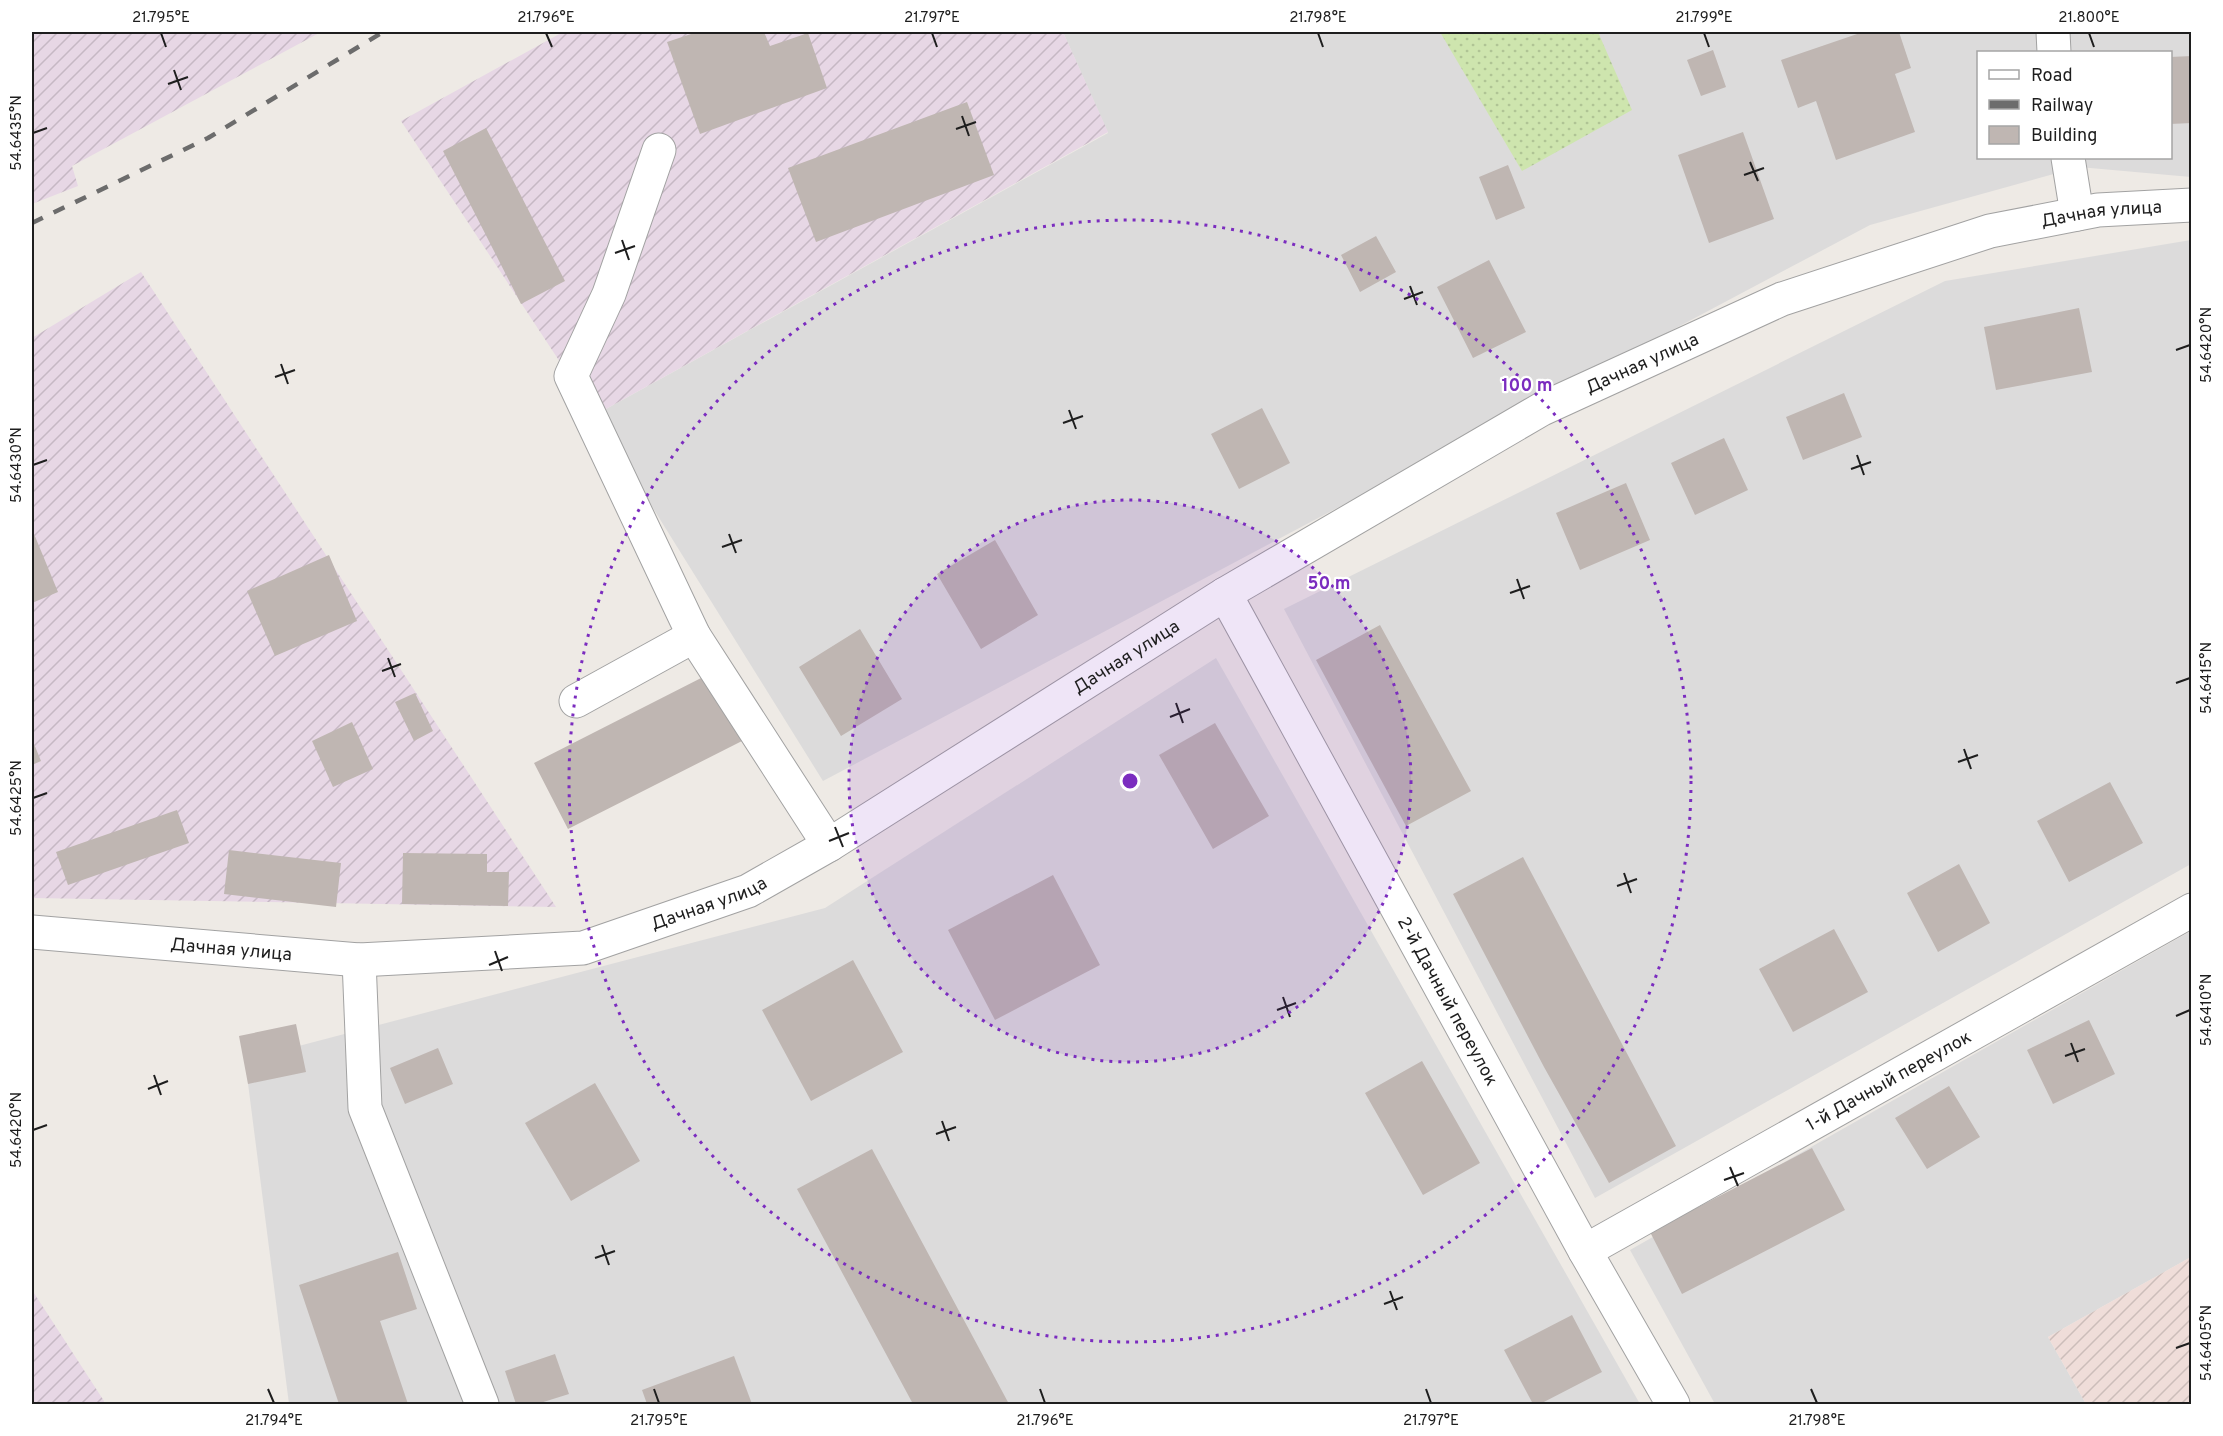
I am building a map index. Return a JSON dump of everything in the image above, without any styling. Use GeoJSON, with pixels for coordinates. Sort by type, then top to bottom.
{"type":"FeatureCollection","features":[{"type":"Feature","properties":{"kind":"street"},"geometry":{"type":"LineString","coordinates":[[2053,32],[2054,51]]}},
{"type":"Feature","properties":{"kind":"street"},"geometry":{"type":"LineString","coordinates":[[659,150],[609,294],[571,376],[694,636],[829,845]]}},
{"type":"Feature","properties":{"kind":"street"},"geometry":{"type":"LineString","coordinates":[[2068,159],[2077,214]]}},
{"type":"Feature","properties":{"kind":"street","name":"Дачная улица"},"geometry":{"type":"LineString","coordinates":[[32,932],[359,960],[583,948],[748,891],[829,845],[1225,594],[1542,410],[1782,299],[1990,231],[2098,210],[2192,205]]}},
{"type":"Feature","properties":{"kind":"street","name":"2-й Дачный переулок"},"geometry":{"type":"LineString","coordinates":[[1225,594],[1585,1251],[1673,1404]]}},
{"type":"Feature","properties":{"kind":"street"},"geometry":{"type":"LineString","coordinates":[[576,701],[694,636]]}},
{"type":"Feature","properties":{"kind":"street","name":"1-й Дачный переулок"},"geometry":{"type":"LineString","coordinates":[[1585,1251],[2192,910]]}},
{"type":"Feature","properties":{"kind":"street"},"geometry":{"type":"LineString","coordinates":[[359,960],[365,1108],[482,1404]]}},
{"type":"Feature","properties":{"kind":"shaded area"},"geometry":{"type":"Polygon","coordinates":[[[32,32],[321,32],[72,166],[78,186],[32,204],[32,32]]]}},
{"type":"Feature","properties":{"kind":"shaded area"},"geometry":{"type":"Polygon","coordinates":[[[563,32],[1063,32],[1108,132],[595,415],[401,121],[563,32]]]}},
{"type":"Feature","properties":{"kind":"shaded area"},"geometry":{"type":"Polygon","coordinates":[[[1063,32],[2191,32],[2191,177],[2079,167],[1870,225],[823,781],[595,415],[1108,133],[1063,32]]]}},
{"type":"Feature","properties":{"kind":"shaded area"},"geometry":{"type":"Polygon","coordinates":[[[2191,240],[2191,864],[1595,1198],[1284,609],[1945,281],[2191,240]]]}},
{"type":"Feature","properties":{"kind":"shaded area"},"geometry":{"type":"Polygon","coordinates":[[[141,272],[556,907],[32,898],[32,338],[141,272]]]}},
{"type":"Feature","properties":{"kind":"shaded area"},"geometry":{"type":"Polygon","coordinates":[[[1216,658],[1640,1404],[289,1404],[245,1060],[825,908],[1216,658]]]}},
{"type":"Feature","properties":{"kind":"shaded area"},"geometry":{"type":"Polygon","coordinates":[[[2191,931],[2191,1257],[2048,1337],[2086,1404],[1715,1404],[1630,1250],[2191,931]]]}},
{"type":"Feature","properties":{"kind":"shaded area"},"geometry":{"type":"Polygon","coordinates":[[[2191,1257],[2191,1404],[2086,1404],[2048,1337],[2191,1257]]]}},
{"type":"Feature","properties":{"kind":"shaded area"},"geometry":{"type":"Polygon","coordinates":[[[32,1290],[104,1401],[103,1404],[32,1404],[32,1290]]]}},
{"type":"Feature","properties":{"kind":"green space"},"geometry":{"type":"Polygon","coordinates":[[[1440,32],[1598,32],[1632,110],[1522,171],[1440,32]]]}},
{"type":"Feature","properties":{"kind":"building"},"geometry":{"type":"Polygon","coordinates":[[[697,32],[764,32],[770,46],[808,33],[827,88],[700,134],[667,42],[697,32]]]}},
{"type":"Feature","properties":{"kind":"building"},"geometry":{"type":"Polygon","coordinates":[[[1863,32],[1899,32],[1911,68],[1895,74],[1915,132],[1836,160],[1816,101],[1798,108],[1781,60],[1863,32]]]}},
{"type":"Feature","properties":{"kind":"building"},"geometry":{"type":"Polygon","coordinates":[[[1713,50],[1726,87],[1701,96],[1687,60],[1713,50]]]}},
{"type":"Feature","properties":{"kind":"building"},"geometry":{"type":"Polygon","coordinates":[[[2192,56],[2192,123],[2172,124],[2172,57],[2192,56]]]}},
{"type":"Feature","properties":{"kind":"building"},"geometry":{"type":"Polygon","coordinates":[[[967,102],[994,175],[816,242],[788,168],[967,102]]]}},
{"type":"Feature","properties":{"kind":"building"},"geometry":{"type":"Polygon","coordinates":[[[486,128],[565,281],[521,304],[443,151],[486,128]]]}},
{"type":"Feature","properties":{"kind":"building"},"geometry":{"type":"Polygon","coordinates":[[[1743,132],[1774,219],[1709,243],[1678,155],[1743,132]]]}},
{"type":"Feature","properties":{"kind":"building"},"geometry":{"type":"Polygon","coordinates":[[[1508,165],[1525,208],[1496,220],[1479,177],[1508,165]]]}},
{"type":"Feature","properties":{"kind":"building"},"geometry":{"type":"Polygon","coordinates":[[[1376,236],[1396,272],[1360,292],[1341,255],[1376,236]]]}},
{"type":"Feature","properties":{"kind":"building"},"geometry":{"type":"Polygon","coordinates":[[[1489,260],[1526,332],[1473,358],[1437,287],[1489,260]]]}},
{"type":"Feature","properties":{"kind":"building"},"geometry":{"type":"Polygon","coordinates":[[[2079,308],[2092,372],[1996,390],[1984,327],[2079,308]]]}},
{"type":"Feature","properties":{"kind":"building"},"geometry":{"type":"Polygon","coordinates":[[[1844,393],[1862,437],[1803,460],[1786,417],[1844,393]]]}},
{"type":"Feature","properties":{"kind":"building"},"geometry":{"type":"Polygon","coordinates":[[[1262,408],[1290,463],[1239,489],[1211,434],[1262,408]]]}},
{"type":"Feature","properties":{"kind":"building"},"geometry":{"type":"Polygon","coordinates":[[[1724,438],[1748,490],[1695,515],[1671,463],[1724,438]]]}},
{"type":"Feature","properties":{"kind":"building"},"geometry":{"type":"Polygon","coordinates":[[[1626,483],[1650,540],[1580,570],[1556,513],[1626,483]]]}},
{"type":"Feature","properties":{"kind":"building"},"geometry":{"type":"Polygon","coordinates":[[[32,529],[58,592],[32,603],[32,529]]]}},
{"type":"Feature","properties":{"kind":"building"},"geometry":{"type":"Polygon","coordinates":[[[995,540],[1038,615],[981,649],[937,574],[995,540]]]}},
{"type":"Feature","properties":{"kind":"building"},"geometry":{"type":"Polygon","coordinates":[[[329,555],[357,621],[275,656],[247,591],[329,555]]]}},
{"type":"Feature","properties":{"kind":"building"},"geometry":{"type":"Polygon","coordinates":[[[1380,625],[1471,791],[1406,826],[1316,660],[1380,625]]]}},
{"type":"Feature","properties":{"kind":"building"},"geometry":{"type":"Polygon","coordinates":[[[860,629],[902,699],[841,736],[799,667],[860,629]]]}},
{"type":"Feature","properties":{"kind":"building"},"geometry":{"type":"Polygon","coordinates":[[[707,675],[742,741],[568,829],[534,763],[707,675]]]}},
{"type":"Feature","properties":{"kind":"building"},"geometry":{"type":"Polygon","coordinates":[[[415,693],[433,731],[414,741],[395,702],[415,693]]]}},
{"type":"Feature","properties":{"kind":"building"},"geometry":{"type":"Polygon","coordinates":[[[352,722],[373,769],[333,787],[312,741],[352,722]]]}},
{"type":"Feature","properties":{"kind":"building"},"geometry":{"type":"Polygon","coordinates":[[[1215,723],[1269,816],[1213,849],[1159,755],[1215,723]]]}},
{"type":"Feature","properties":{"kind":"building"},"geometry":{"type":"Polygon","coordinates":[[[32,739],[41,761],[32,765],[32,739]]]}},
{"type":"Feature","properties":{"kind":"building"},"geometry":{"type":"Polygon","coordinates":[[[2110,782],[2143,843],[2069,882],[2037,821],[2110,782]]]}},
{"type":"Feature","properties":{"kind":"building"},"geometry":{"type":"Polygon","coordinates":[[[177,810],[189,843],[68,885],[56,852],[177,810]]]}},
{"type":"Feature","properties":{"kind":"building"},"geometry":{"type":"Polygon","coordinates":[[[229,850],[341,863],[336,907],[224,894],[229,850]]]}},
{"type":"Feature","properties":{"kind":"building"},"geometry":{"type":"Polygon","coordinates":[[[403,853],[487,854],[487,872],[509,872],[508,906],[402,904],[403,853]]]}},
{"type":"Feature","properties":{"kind":"building"},"geometry":{"type":"Polygon","coordinates":[[[1523,857],[1676,1146],[1609,1183],[1544,1067],[1453,894],[1523,857]]]}},
{"type":"Feature","properties":{"kind":"building"},"geometry":{"type":"Polygon","coordinates":[[[1959,864],[1990,923],[1938,952],[1907,893],[1959,864]]]}},
{"type":"Feature","properties":{"kind":"building"},"geometry":{"type":"Polygon","coordinates":[[[1053,875],[1100,965],[995,1020],[948,930],[1053,875]]]}},
{"type":"Feature","properties":{"kind":"building"},"geometry":{"type":"Polygon","coordinates":[[[1834,929],[1868,992],[1793,1032],[1759,969],[1834,929]]]}},
{"type":"Feature","properties":{"kind":"building"},"geometry":{"type":"Polygon","coordinates":[[[853,960],[903,1052],[811,1101],[762,1010],[853,960]]]}},
{"type":"Feature","properties":{"kind":"building"},"geometry":{"type":"Polygon","coordinates":[[[2089,1020],[2115,1074],[2053,1104],[2027,1050],[2089,1020]]]}},
{"type":"Feature","properties":{"kind":"building"},"geometry":{"type":"Polygon","coordinates":[[[296,1024],[306,1072],[248,1084],[239,1036],[296,1024]]]}},
{"type":"Feature","properties":{"kind":"building"},"geometry":{"type":"Polygon","coordinates":[[[438,1048],[453,1084],[405,1104],[390,1068],[438,1048]]]}},
{"type":"Feature","properties":{"kind":"building"},"geometry":{"type":"Polygon","coordinates":[[[1422,1061],[1480,1163],[1423,1195],[1365,1093],[1422,1061]]]}},
{"type":"Feature","properties":{"kind":"building"},"geometry":{"type":"Polygon","coordinates":[[[595,1083],[640,1161],[571,1201],[525,1123],[595,1083]]]}},
{"type":"Feature","properties":{"kind":"building"},"geometry":{"type":"Polygon","coordinates":[[[1949,1086],[1980,1137],[1927,1169],[1895,1118],[1949,1086]]]}},
{"type":"Feature","properties":{"kind":"building"},"geometry":{"type":"Polygon","coordinates":[[[1812,1148],[1845,1210],[1682,1294],[1650,1232],[1812,1148]]]}},
{"type":"Feature","properties":{"kind":"building"},"geometry":{"type":"Polygon","coordinates":[[[872,1149],[1009,1404],[913,1404],[797,1189],[872,1149]]]}},
{"type":"Feature","properties":{"kind":"building"},"geometry":{"type":"Polygon","coordinates":[[[398,1252],[417,1309],[380,1321],[408,1404],[339,1404],[299,1285],[398,1252]]]}},
{"type":"Feature","properties":{"kind":"building"},"geometry":{"type":"Polygon","coordinates":[[[1572,1315],[1602,1372],[1540,1404],[1533,1404],[1504,1350],[1572,1315]]]}},
{"type":"Feature","properties":{"kind":"building"},"geometry":{"type":"Polygon","coordinates":[[[555,1354],[569,1394],[537,1404],[516,1404],[505,1371],[555,1354]]]}},
{"type":"Feature","properties":{"kind":"building"},"geometry":{"type":"Polygon","coordinates":[[[734,1356],[752,1404],[647,1404],[642,1390],[734,1356]]]}},
{"type":"Feature","properties":{"kind":"railway"},"geometry":{"type":"LineString","coordinates":[[32,223],[208,138],[383,32]]}}]}
